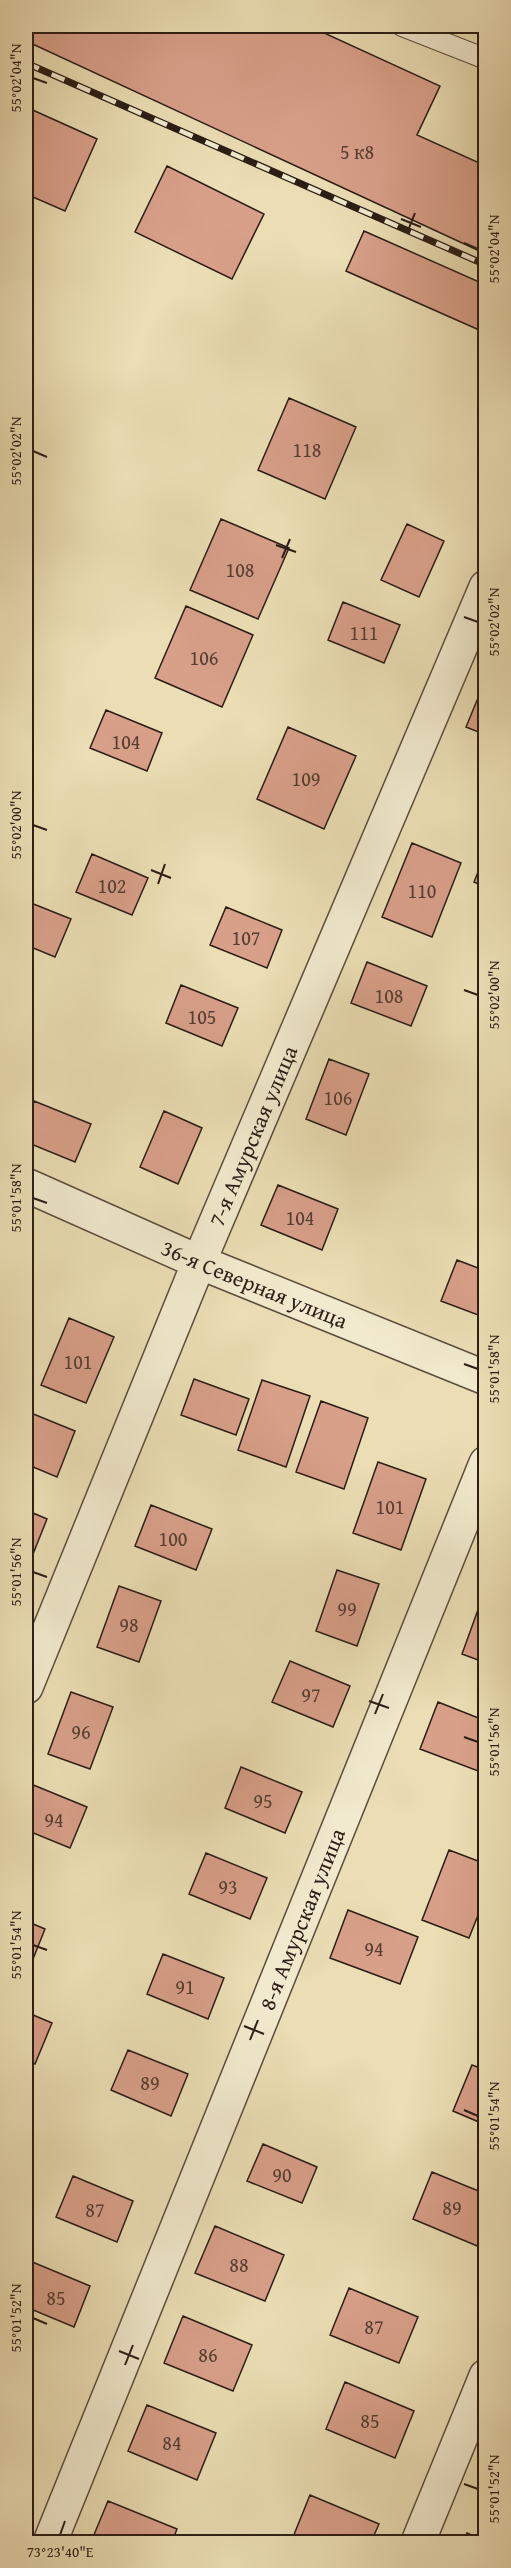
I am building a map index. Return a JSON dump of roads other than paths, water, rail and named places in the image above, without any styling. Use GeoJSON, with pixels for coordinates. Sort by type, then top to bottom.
{"type":"FeatureCollection","features":[{"type":"Feature","properties":{"kind":"street","name":"7-я Амурская улица"},"geometry":{"type":"LineString","coordinates":[[26,1687],[199,1262],[486,587]]}},
{"type":"Feature","properties":{"kind":"street","name":"36-я Северная улица"},"geometry":{"type":"LineString","coordinates":[[26,1185],[199,1262],[486,1378]]}},
{"type":"Feature","properties":{"kind":"street","name":"8-я Амурская улица"},"geometry":{"type":"LineString","coordinates":[[50,2542],[486,1463]]}},
{"type":"Feature","properties":{"kind":"street"},"geometry":{"type":"LineString","coordinates":[[418,2542],[486,2376]]}},
{"type":"Feature","properties":{"kind":"lane"},"geometry":{"type":"LineString","coordinates":[[402,26],[486,59]]}},
{"type":"Feature","properties":{"kind":"railway"},"geometry":{"type":"LineString","coordinates":[[26,63],[486,265]]}}]}
